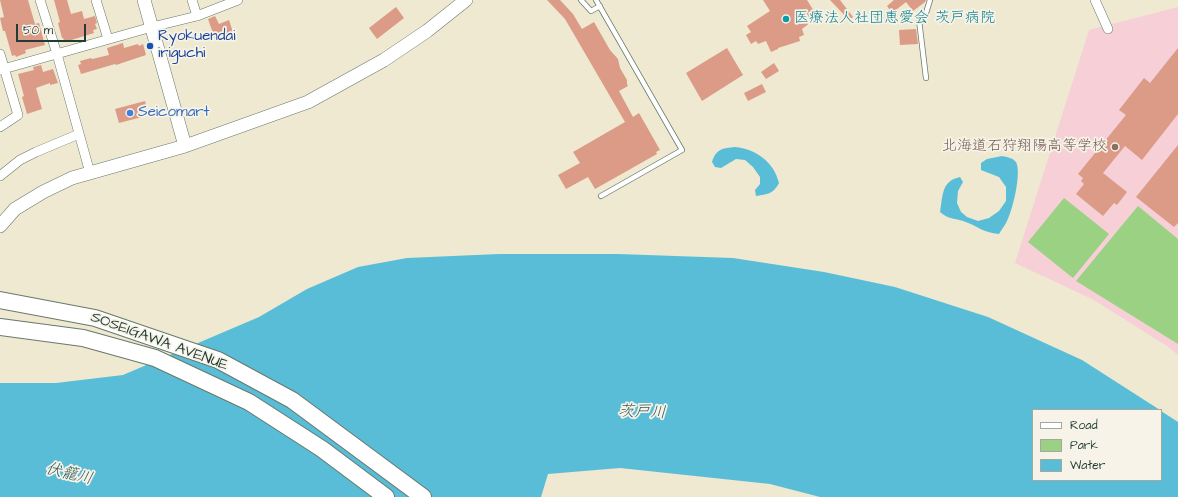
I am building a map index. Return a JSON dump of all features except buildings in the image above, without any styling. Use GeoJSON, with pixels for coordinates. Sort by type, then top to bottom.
{"type":"FeatureCollection","features":[{"type":"Feature","properties":{"kind":"highway","name":"SOSEIGAWA AVENUE"},"geometry":{"type":"LineString","coordinates":[[0,300],[95,318],[218,360],[292,400],[424,497]]}},
{"type":"Feature","properties":{"kind":"highway","name":"SOSEIGAWA AVENUE"},"geometry":{"type":"LineString","coordinates":[[0,326],[83,338],[155,358],[249,402],[322,448],[386,497]]}},
{"type":"Feature","properties":{"kind":"main road"},"geometry":{"type":"LineString","coordinates":[[144,0],[185,146]]}},
{"type":"Feature","properties":{"kind":"main road"},"geometry":{"type":"LineString","coordinates":[[0,226],[15,209],[42,192],[72,178],[185,146],[308,102],[384,60],[427,31],[466,0]]}},
{"type":"Feature","properties":{"kind":"street"},"geometry":{"type":"LineString","coordinates":[[40,0],[90,173]]}},
{"type":"Feature","properties":{"kind":"street"},"geometry":{"type":"LineString","coordinates":[[96,0],[108,39]]}},
{"type":"Feature","properties":{"kind":"street"},"geometry":{"type":"LineString","coordinates":[[192,0],[197,16]]}},
{"type":"Feature","properties":{"kind":"street"},"geometry":{"type":"LineString","coordinates":[[2,69],[197,16],[238,0]]}},
{"type":"Feature","properties":{"kind":"street"},"geometry":{"type":"LineString","coordinates":[[1095,0],[1108,29]]}},
{"type":"Feature","properties":{"kind":"street"},"geometry":{"type":"LineString","coordinates":[[0,54],[2,69],[18,115],[0,127]]}},
{"type":"Feature","properties":{"kind":"street"},"geometry":{"type":"LineString","coordinates":[[0,176],[20,160],[79,134]]}},
{"type":"Feature","properties":{"kind":"lane"},"geometry":{"type":"LineString","coordinates":[[581,0],[591,11],[600,6]]}},
{"type":"Feature","properties":{"kind":"lane"},"geometry":{"type":"LineString","coordinates":[[596,0],[682,150],[601,196]]}},
{"type":"Feature","properties":{"kind":"lane"},"geometry":{"type":"LineString","coordinates":[[926,78],[919,20],[926,13],[930,0]]}},
{"type":"Feature","properties":{"kind":"shaded area","name":"北海道石狩翔陽高等学校"},"geometry":{"type":"Polygon","coordinates":[[[1178,7],[1178,355],[1167,346],[1094,300],[1015,263],[1089,30],[1178,7]]]}},
{"type":"Feature","properties":{"kind":"green space"},"geometry":{"type":"Polygon","coordinates":[[[1064,198],[1109,234],[1073,278],[1028,242],[1064,198]]]}},
{"type":"Feature","properties":{"kind":"green space"},"geometry":{"type":"Polygon","coordinates":[[[1138,206],[1178,239],[1178,344],[1076,281],[1138,206]]]}},
{"type":"Feature","properties":{"kind":"water"},"geometry":{"type":"Polygon","coordinates":[[[735,147],[743,148],[757,154],[768,163],[777,176],[779,183],[775,189],[767,194],[756,196],[755,190],[760,184],[760,177],[753,167],[745,160],[736,159],[721,168],[715,167],[712,162],[720,150],[735,147]]]}},
{"type":"Feature","properties":{"kind":"water"},"geometry":{"type":"Polygon","coordinates":[[[1002,156],[1016,162],[1018,167],[1018,175],[1016,193],[1011,211],[999,234],[984,231],[963,221],[948,217],[940,212],[946,186],[949,182],[960,177],[963,182],[958,191],[957,203],[961,212],[967,217],[978,221],[989,218],[999,211],[1006,201],[1006,187],[999,177],[981,170],[981,163],[987,159],[1002,156]]]}},
{"type":"Feature","properties":{"kind":"water"},"geometry":{"type":"Polygon","coordinates":[[[499,254],[618,254],[733,258],[824,272],[895,287],[988,317],[1082,360],[1158,409],[1032,409],[1032,481],[1162,481],[1162,412],[1178,422],[1178,497],[820,497],[770,484],[620,468],[548,474],[541,497],[0,497],[0,383],[56,383],[123,375],[259,317],[307,289],[358,267],[407,258],[499,254]]]}},
{"type":"Feature","properties":{"kind":"place","name":"医療法人社団恵愛会 茨戸病院"},"geometry":{"type":"Point","coordinates":[786,19]}},
{"type":"Feature","properties":{"kind":"place","name":"Ryokuendai iriguchi"},"geometry":{"type":"Point","coordinates":[150,46]}},
{"type":"Feature","properties":{"kind":"place","name":"Seicomart"},"geometry":{"type":"Point","coordinates":[130,113]}},
{"type":"Feature","properties":{"kind":"place","name":"北海道石狩翔陽高等学校"},"geometry":{"type":"Point","coordinates":[1115,147]}},
{"type":"Feature","properties":{"kind":"water label","name":"茨戸川"},"geometry":{"type":"Point","coordinates":[642,413]}},
{"type":"Feature","properties":{"kind":"water label","name":"伏籠川"},"geometry":{"type":"Point","coordinates":[69,475]}}]}
